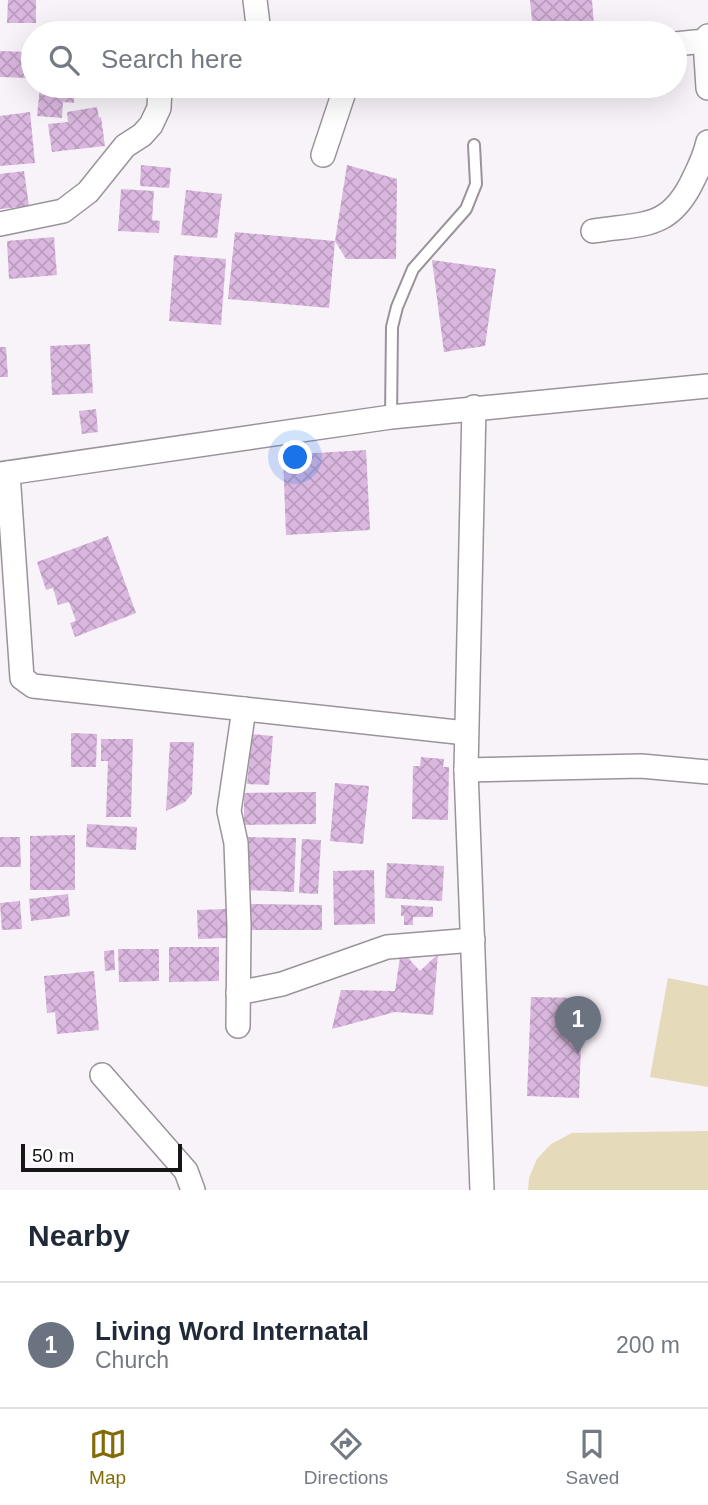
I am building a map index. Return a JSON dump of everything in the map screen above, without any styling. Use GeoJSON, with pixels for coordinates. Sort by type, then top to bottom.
{"type":"FeatureCollection","features":[{"type":"Feature","properties":{"kind":"street"},"geometry":{"type":"LineString","coordinates":[[255,0],[258,21]]}},
{"type":"Feature","properties":{"kind":"street"},"geometry":{"type":"LineString","coordinates":[[687,42],[706,39],[708,88]]}},
{"type":"Feature","properties":{"kind":"street"},"geometry":{"type":"LineString","coordinates":[[0,224],[63,211],[88,192],[125,146],[142,135],[151,125],[159,108],[159,98]]}},
{"type":"Feature","properties":{"kind":"street"},"geometry":{"type":"LineString","coordinates":[[323,155],[342,98]]}},
{"type":"Feature","properties":{"kind":"street"},"geometry":{"type":"LineString","coordinates":[[593,231],[654,221],[670,214],[684,200],[705,156],[708,142]]}},
{"type":"Feature","properties":{"kind":"street"},"geometry":{"type":"LineString","coordinates":[[466,733],[33,686],[11,665],[4,473],[391,417],[708,386]]}},
{"type":"Feature","properties":{"kind":"street"},"geometry":{"type":"LineString","coordinates":[[474,407],[466,770],[482,1190]]}},
{"type":"Feature","properties":{"kind":"street"},"geometry":{"type":"LineString","coordinates":[[238,1026],[236,843],[229,811],[244,709]]}},
{"type":"Feature","properties":{"kind":"street"},"geometry":{"type":"LineString","coordinates":[[466,770],[641,766],[708,772]]}},
{"type":"Feature","properties":{"kind":"street"},"geometry":{"type":"LineString","coordinates":[[239,993],[282,984],[387,947],[472,940]]}},
{"type":"Feature","properties":{"kind":"street"},"geometry":{"type":"LineString","coordinates":[[102,1075],[186,1171],[193,1190]]}},
{"type":"Feature","properties":{"kind":"lane"},"geometry":{"type":"LineString","coordinates":[[391,417],[392,327],[397,307],[413,269],[466,209],[476,184],[474,145]]}},
{"type":"Feature","properties":{"kind":"shaded area"},"geometry":{"type":"Polygon","coordinates":[[[668,978],[708,986],[708,1087],[650,1077],[668,978]]]}},
{"type":"Feature","properties":{"kind":"shaded area"},"geometry":{"type":"Polygon","coordinates":[[[708,1131],[708,1190],[528,1190],[529,1178],[537,1159],[551,1144],[572,1133],[708,1131]]]}},
{"type":"Feature","properties":{"kind":"building"},"geometry":{"type":"Polygon","coordinates":[[[8,0],[36,0],[36,21],[7,23],[8,0]]]}},
{"type":"Feature","properties":{"kind":"building"},"geometry":{"type":"Polygon","coordinates":[[[530,0],[592,0],[594,21],[532,21],[530,0]]]}},
{"type":"Feature","properties":{"kind":"building"},"geometry":{"type":"Polygon","coordinates":[[[0,51],[21,52],[21,78],[0,77],[0,51]]]}},
{"type":"Feature","properties":{"kind":"building"},"geometry":{"type":"Polygon","coordinates":[[[39,98],[74,98],[74,103],[63,102],[62,118],[37,116],[39,98]]]}},
{"type":"Feature","properties":{"kind":"building"},"geometry":{"type":"Polygon","coordinates":[[[97,107],[105,146],[52,152],[48,124],[68,122],[67,112],[97,107]]]}},
{"type":"Feature","properties":{"kind":"building"},"geometry":{"type":"Polygon","coordinates":[[[30,112],[35,163],[0,166],[0,116],[30,112]]]}},
{"type":"Feature","properties":{"kind":"building"},"geometry":{"type":"Polygon","coordinates":[[[141,165],[171,168],[169,188],[140,186],[141,165]]]}},
{"type":"Feature","properties":{"kind":"building"},"geometry":{"type":"Polygon","coordinates":[[[347,165],[397,179],[396,259],[346,259],[335,241],[347,165]]]}},
{"type":"Feature","properties":{"kind":"building"},"geometry":{"type":"Polygon","coordinates":[[[24,171],[29,206],[0,209],[0,174],[24,171]]]}},
{"type":"Feature","properties":{"kind":"building"},"geometry":{"type":"Polygon","coordinates":[[[121,189],[154,191],[152,220],[160,221],[159,233],[118,231],[121,189]]]}},
{"type":"Feature","properties":{"kind":"building"},"geometry":{"type":"Polygon","coordinates":[[[186,190],[222,194],[217,238],[181,235],[186,190]]]}},
{"type":"Feature","properties":{"kind":"building"},"geometry":{"type":"Polygon","coordinates":[[[235,232],[335,241],[329,308],[228,299],[235,232]]]}},
{"type":"Feature","properties":{"kind":"building"},"geometry":{"type":"Polygon","coordinates":[[[54,237],[57,275],[9,279],[7,241],[54,237]]]}},
{"type":"Feature","properties":{"kind":"building"},"geometry":{"type":"Polygon","coordinates":[[[174,255],[226,259],[221,325],[169,321],[174,255]]]}},
{"type":"Feature","properties":{"kind":"building"},"geometry":{"type":"Polygon","coordinates":[[[432,260],[496,269],[485,346],[444,352],[432,260]]]}},
{"type":"Feature","properties":{"kind":"building"},"geometry":{"type":"Polygon","coordinates":[[[90,344],[93,393],[52,395],[50,346],[90,344]]]}},
{"type":"Feature","properties":{"kind":"building"},"geometry":{"type":"Polygon","coordinates":[[[0,347],[6,347],[8,377],[0,377],[0,347]]]}},
{"type":"Feature","properties":{"kind":"building"},"geometry":{"type":"Polygon","coordinates":[[[96,409],[98,432],[82,434],[79,411],[96,409]]]}},
{"type":"Feature","properties":{"kind":"building"},"geometry":{"type":"Polygon","coordinates":[[[366,450],[370,530],[286,535],[283,455],[366,450]]]}},
{"type":"Feature","properties":{"kind":"building"},"geometry":{"type":"Polygon","coordinates":[[[108,536],[136,613],[75,637],[70,623],[76,621],[69,602],[58,605],[53,588],[46,590],[37,562],[108,536]]]}},
{"type":"Feature","properties":{"kind":"building"},"geometry":{"type":"Polygon","coordinates":[[[71,733],[97,734],[96,767],[71,767],[71,733]]]}},
{"type":"Feature","properties":{"kind":"building"},"geometry":{"type":"Polygon","coordinates":[[[252,734],[273,736],[269,785],[247,784],[252,734]]]}},
{"type":"Feature","properties":{"kind":"building"},"geometry":{"type":"Polygon","coordinates":[[[101,739],[133,739],[131,817],[106,817],[108,761],[101,761],[101,739]]]}},
{"type":"Feature","properties":{"kind":"building"},"geometry":{"type":"Polygon","coordinates":[[[170,742],[194,742],[192,794],[185,802],[166,811],[170,742]]]}},
{"type":"Feature","properties":{"kind":"building"},"geometry":{"type":"Polygon","coordinates":[[[421,757],[444,759],[443,767],[449,767],[448,820],[412,819],[413,766],[420,766],[421,757]]]}},
{"type":"Feature","properties":{"kind":"building"},"geometry":{"type":"Polygon","coordinates":[[[335,783],[369,786],[363,844],[330,841],[335,783]]]}},
{"type":"Feature","properties":{"kind":"building"},"geometry":{"type":"Polygon","coordinates":[[[316,792],[316,824],[244,825],[244,793],[316,792]]]}},
{"type":"Feature","properties":{"kind":"building"},"geometry":{"type":"Polygon","coordinates":[[[87,824],[137,827],[136,850],[86,847],[87,824]]]}},
{"type":"Feature","properties":{"kind":"building"},"geometry":{"type":"Polygon","coordinates":[[[75,835],[75,890],[30,890],[30,836],[75,835]]]}},
{"type":"Feature","properties":{"kind":"building"},"geometry":{"type":"Polygon","coordinates":[[[0,837],[20,837],[21,867],[0,867],[0,837]]]}},
{"type":"Feature","properties":{"kind":"building"},"geometry":{"type":"Polygon","coordinates":[[[247,837],[296,838],[294,892],[245,890],[247,837]]]}},
{"type":"Feature","properties":{"kind":"building"},"geometry":{"type":"Polygon","coordinates":[[[302,839],[321,840],[318,894],[299,893],[302,839]]]}},
{"type":"Feature","properties":{"kind":"building"},"geometry":{"type":"Polygon","coordinates":[[[387,863],[444,866],[442,901],[385,898],[387,863]]]}},
{"type":"Feature","properties":{"kind":"building"},"geometry":{"type":"Polygon","coordinates":[[[374,870],[375,924],[334,925],[333,871],[374,870]]]}},
{"type":"Feature","properties":{"kind":"building"},"geometry":{"type":"Polygon","coordinates":[[[68,894],[70,916],[31,921],[29,899],[68,894]]]}},
{"type":"Feature","properties":{"kind":"building"},"geometry":{"type":"Polygon","coordinates":[[[20,901],[22,929],[2,930],[0,903],[20,901]]]}},
{"type":"Feature","properties":{"kind":"building"},"geometry":{"type":"Polygon","coordinates":[[[248,904],[322,905],[322,930],[247,930],[248,904]]]}},
{"type":"Feature","properties":{"kind":"building"},"geometry":{"type":"Polygon","coordinates":[[[401,905],[433,907],[433,917],[413,917],[413,925],[404,925],[401,905]]]}},
{"type":"Feature","properties":{"kind":"building"},"geometry":{"type":"Polygon","coordinates":[[[227,909],[227,938],[198,939],[197,910],[227,909]]]}},
{"type":"Feature","properties":{"kind":"building"},"geometry":{"type":"Polygon","coordinates":[[[169,947],[219,947],[219,981],[169,982],[169,947]]]}},
{"type":"Feature","properties":{"kind":"building"},"geometry":{"type":"Polygon","coordinates":[[[118,949],[159,949],[159,981],[119,982],[118,949]]]}},
{"type":"Feature","properties":{"kind":"building"},"geometry":{"type":"Polygon","coordinates":[[[114,950],[115,970],[105,971],[104,951],[114,950]]]}},
{"type":"Feature","properties":{"kind":"building"},"geometry":{"type":"Polygon","coordinates":[[[401,950],[420,971],[438,954],[433,1015],[395,1012],[332,1029],[341,990],[395,991],[401,950]]]}},
{"type":"Feature","properties":{"kind":"building"},"geometry":{"type":"Polygon","coordinates":[[[94,971],[99,1030],[57,1034],[55,1012],[47,1013],[44,976],[94,971]]]}},
{"type":"Feature","properties":{"kind":"building"},"geometry":{"type":"Polygon","coordinates":[[[531,997],[583,998],[579,1098],[527,1096],[531,997]]]}},
{"type":"Feature","properties":{"kind":"place","name":"Living Word Internatal"},"geometry":{"type":"Point","coordinates":[578,1054]}}]}
